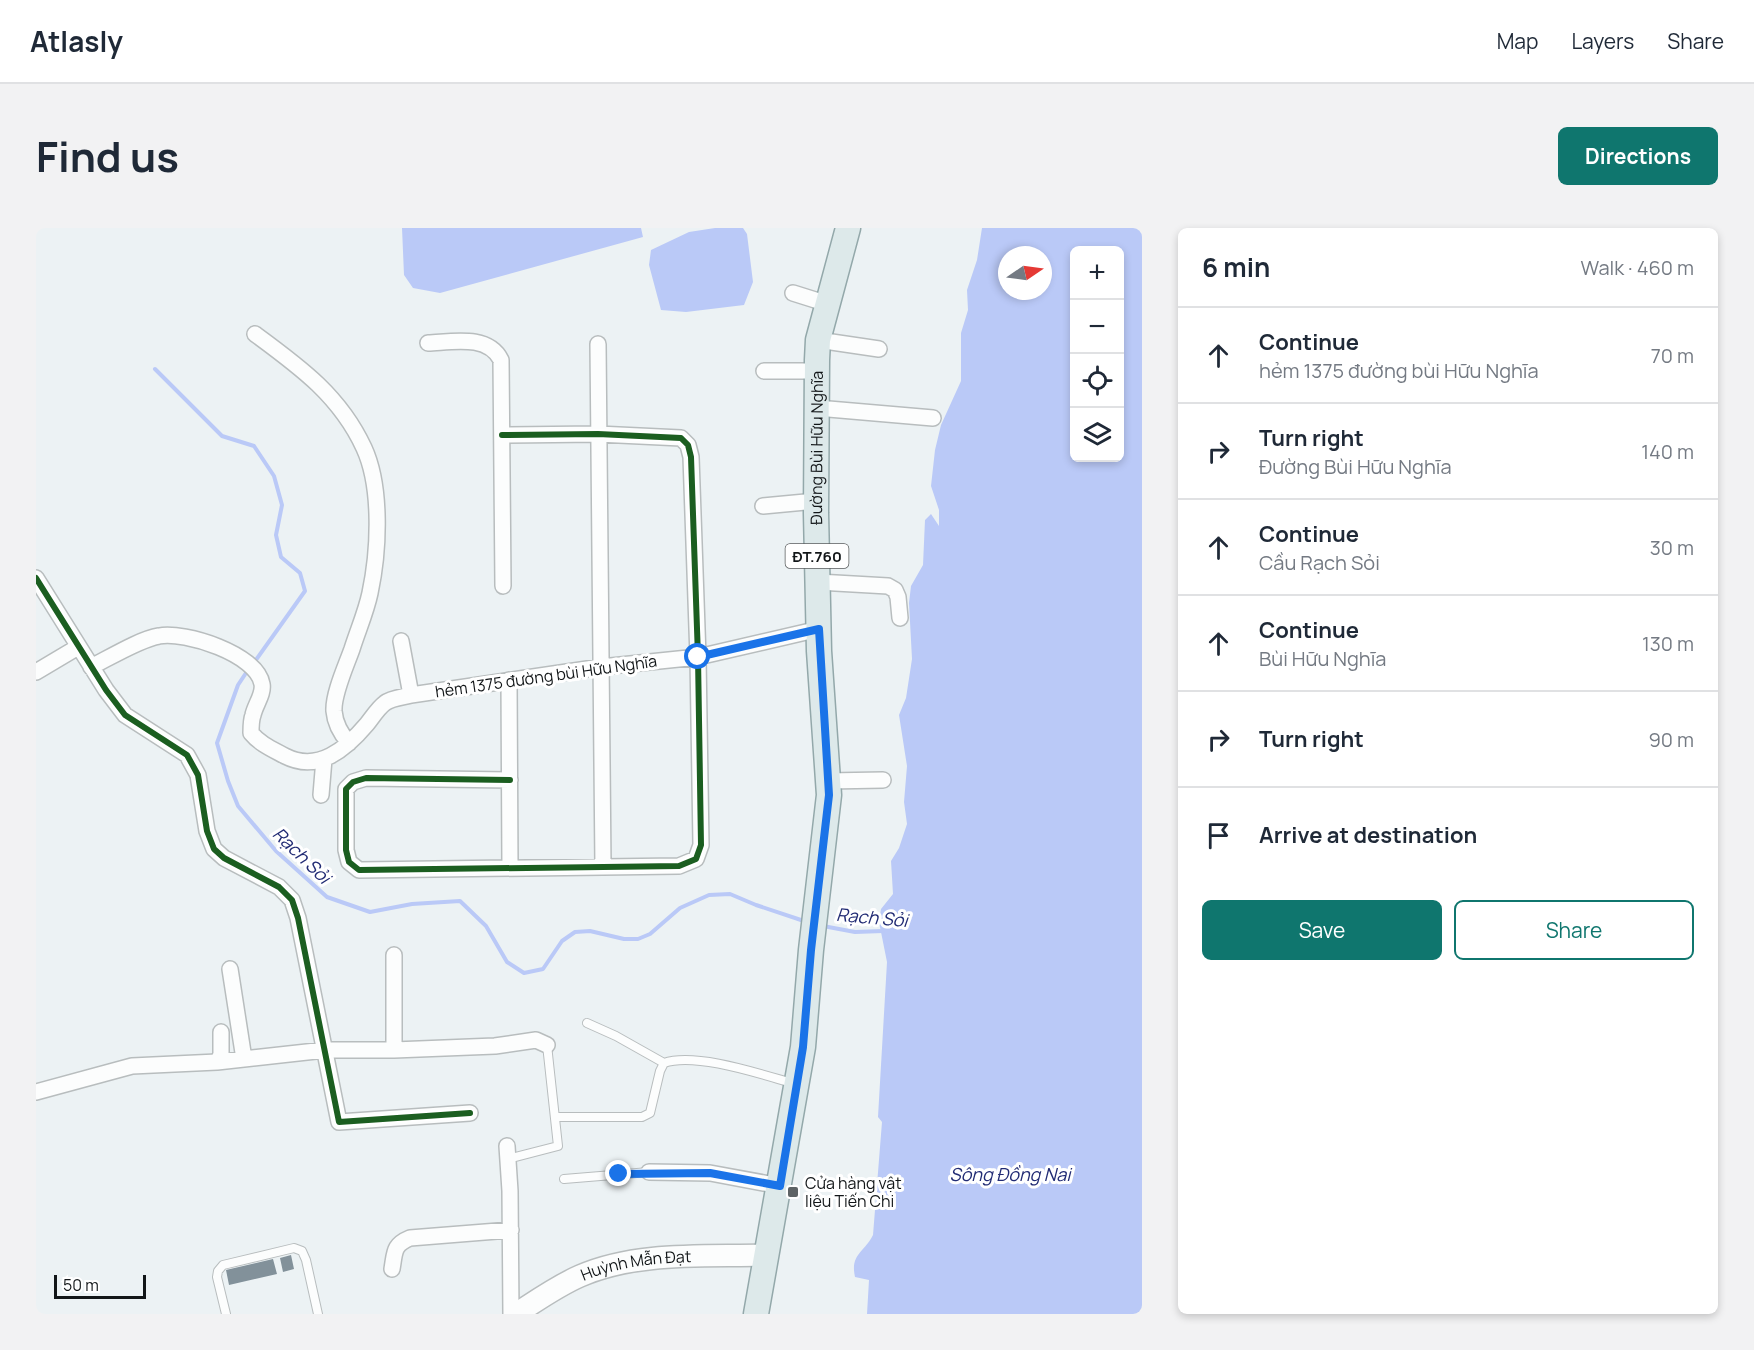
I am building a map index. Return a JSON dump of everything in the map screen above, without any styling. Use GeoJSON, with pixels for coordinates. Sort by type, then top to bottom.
{"type":"FeatureCollection","features":[{"type":"Feature","properties":{"kind":"main road","name":"Đường Bùi Hữu Nghĩa"},"geometry":{"type":"LineString","coordinates":[[797,1084],[803,1047],[811,950],[829,795],[819,629],[816,501],[818,340],[848,228]]}},
{"type":"Feature","properties":{"kind":"main road","name":"ĐT.760"},"geometry":{"type":"LineString","coordinates":[[756,1314],[797,1084]]}},
{"type":"Feature","properties":{"kind":"main road","name":"Huỳnh Mẫn Đạt"},"geometry":{"type":"LineString","coordinates":[[516,1314],[578,1277],[605,1267],[676,1257],[767,1255]]}},
{"type":"Feature","properties":{"kind":"street"},"geometry":{"type":"LineString","coordinates":[[793,293],[828,304]]}},
{"type":"Feature","properties":{"kind":"street"},"geometry":{"type":"LineString","coordinates":[[255,334],[321,385],[338,407],[365,450],[377,495],[371,590],[334,710],[341,734],[354,739]]}},
{"type":"Feature","properties":{"kind":"street"},"geometry":{"type":"LineString","coordinates":[[818,340],[879,349]]}},
{"type":"Feature","properties":{"kind":"street"},"geometry":{"type":"LineString","coordinates":[[428,343],[482,343],[498,353],[501,360],[503,586]]}},
{"type":"Feature","properties":{"kind":"street"},"geometry":{"type":"LineString","coordinates":[[597,344],[603,867]]}},
{"type":"Feature","properties":{"kind":"street"},"geometry":{"type":"LineString","coordinates":[[764,370],[817,371]]}},
{"type":"Feature","properties":{"kind":"street"},"geometry":{"type":"LineString","coordinates":[[818,408],[933,418]]}},
{"type":"Feature","properties":{"kind":"street"},"geometry":{"type":"LineString","coordinates":[[502,435],[598,434],[681,438],[688,445],[691,457],[698,657],[701,844],[696,859],[679,866],[358,870],[349,862],[346,840],[346,789],[353,782],[366,778],[510,780]]}},
{"type":"Feature","properties":{"kind":"street"},"geometry":{"type":"LineString","coordinates":[[763,506],[816,501]]}},
{"type":"Feature","properties":{"kind":"street"},"geometry":{"type":"LineString","coordinates":[[36,578],[41,596],[125,715],[187,755],[198,775],[207,831],[214,849],[224,858],[279,887],[292,900],[298,918],[339,1122],[470,1113]]}},
{"type":"Feature","properties":{"kind":"street"},"geometry":{"type":"LineString","coordinates":[[818,582],[888,586],[895,590],[898,597],[900,618]]}},
{"type":"Feature","properties":{"kind":"street","name":"hẻm 1375 đường bùi Hữu Nghĩa"},"geometry":{"type":"LineString","coordinates":[[324,759],[334,755],[354,739],[386,702],[411,695],[601,667],[698,657],[819,629]]}},
{"type":"Feature","properties":{"kind":"street"},"geometry":{"type":"LineString","coordinates":[[91,667],[156,636],[170,635],[198,640],[240,656],[258,674],[262,690],[252,716],[250,733],[258,741],[294,761],[306,763],[324,759],[321,795]]}},
{"type":"Feature","properties":{"kind":"street"},"geometry":{"type":"LineString","coordinates":[[401,641],[411,695]]}},
{"type":"Feature","properties":{"kind":"street"},"geometry":{"type":"LineString","coordinates":[[36,672],[78,647]]}},
{"type":"Feature","properties":{"kind":"street"},"geometry":{"type":"LineString","coordinates":[[509,680],[510,868]]}},
{"type":"Feature","properties":{"kind":"street"},"geometry":{"type":"LineString","coordinates":[[828,781],[883,780]]}},
{"type":"Feature","properties":{"kind":"street"},"geometry":{"type":"LineString","coordinates":[[394,955],[394,1050]]}},
{"type":"Feature","properties":{"kind":"street"},"geometry":{"type":"LineString","coordinates":[[230,969],[244,1059]]}},
{"type":"Feature","properties":{"kind":"street"},"geometry":{"type":"LineString","coordinates":[[217,1062],[221,1055],[221,1032]]}},
{"type":"Feature","properties":{"kind":"street"},"geometry":{"type":"LineString","coordinates":[[36,1092],[132,1066],[217,1062],[325,1050],[502,1046],[536,1040],[547,1045]]}},
{"type":"Feature","properties":{"kind":"street"},"geometry":{"type":"LineString","coordinates":[[507,1153],[511,1230],[511,1314]]}},
{"type":"Feature","properties":{"kind":"street"},"geometry":{"type":"LineString","coordinates":[[649,1172],[710,1173],[780,1186]]}},
{"type":"Feature","properties":{"kind":"street"},"geometry":{"type":"LineString","coordinates":[[392,1269],[395,1250],[400,1242],[410,1238],[511,1230]]}},
{"type":"Feature","properties":{"kind":"lane"},"geometry":{"type":"LineString","coordinates":[[587,1023],[616,1035],[664,1063],[683,1059],[735,1067],[797,1084]]}},
{"type":"Feature","properties":{"kind":"lane"},"geometry":{"type":"LineString","coordinates":[[507,1153],[558,1146],[547,1045]]}},
{"type":"Feature","properties":{"kind":"lane"},"geometry":{"type":"LineString","coordinates":[[556,1117],[642,1117],[650,1113],[664,1063]]}},
{"type":"Feature","properties":{"kind":"lane"},"geometry":{"type":"LineString","coordinates":[[564,1179],[649,1172]]}},
{"type":"Feature","properties":{"kind":"lane"},"geometry":{"type":"LineString","coordinates":[[226,1314],[218,1277],[218,1271],[223,1265],[294,1248],[302,1251],[306,1260],[318,1314]]}},
{"type":"Feature","properties":{"kind":"water"},"geometry":{"type":"Polygon","coordinates":[[[402,228],[641,228],[643,237],[440,293],[413,288],[404,275],[402,228]]]}},
{"type":"Feature","properties":{"kind":"water"},"geometry":{"type":"Polygon","coordinates":[[[715,228],[743,228],[747,234],[753,282],[744,305],[686,312],[661,310],[649,265],[651,250],[689,232],[715,228]]]}},
{"type":"Feature","properties":{"kind":"water","name":"Sông Đồng Nai"},"geometry":{"type":"Polygon","coordinates":[[[982,228],[1142,228],[1142,1314],[867,1314],[869,1280],[855,1277],[856,1258],[873,1235],[882,1122],[878,1117],[887,962],[879,922],[881,909],[893,894],[891,861],[899,848],[907,824],[904,802],[907,766],[899,715],[906,698],[912,659],[909,603],[911,586],[923,565],[925,520],[931,514],[939,526],[939,510],[931,486],[935,450],[941,425],[961,381],[961,333],[968,310],[967,290],[977,260],[982,228]]]}},
{"type":"Feature","properties":{"kind":"building"},"geometry":{"type":"Polygon","coordinates":[[[291,1255],[294,1269],[283,1272],[280,1258],[291,1255]]]}},
{"type":"Feature","properties":{"kind":"building"},"geometry":{"type":"Polygon","coordinates":[[[273,1259],[277,1274],[229,1285],[226,1270],[273,1259]]]}},
{"type":"Feature","properties":{"kind":"waterway","name":"Rạch Sỏi"},"geometry":{"type":"LineString","coordinates":[[155,369],[222,436],[254,446],[274,476],[282,505],[276,535],[281,557],[300,573],[305,591],[253,664]]}},
{"type":"Feature","properties":{"kind":"waterway","name":"Rạch Sỏi"},"geometry":{"type":"LineString","coordinates":[[248,670],[238,685],[217,743],[228,781],[238,806],[276,851],[327,897],[370,912],[412,904],[460,901],[486,926],[507,962],[524,973],[543,969],[562,941],[575,932],[590,931],[624,939],[638,939],[650,934],[680,908],[709,895],[730,894],[807,922]]}},
{"type":"Feature","properties":{"kind":"waterway","name":"Rạch Sỏi"},"geometry":{"type":"LineString","coordinates":[[823,926],[855,932],[883,931]]}},
{"type":"Feature","properties":{"kind":"cycle path"},"geometry":{"type":"LineString","coordinates":[[502,435],[598,434],[681,438],[688,445],[691,457],[698,657],[701,845],[696,859],[679,866],[359,870],[349,862],[346,850],[346,789],[353,782],[366,778],[510,780]]}},
{"type":"Feature","properties":{"kind":"cycle path"},"geometry":{"type":"LineString","coordinates":[[36,578],[106,690],[125,715],[187,755],[198,775],[207,831],[214,849],[224,858],[279,887],[292,900],[298,918],[339,1122],[470,1113]]}},
{"type":"Feature","properties":{"kind":"place","name":"Cửa hàng vật liệu Tiến Chi"},"geometry":{"type":"Point","coordinates":[793,1192]}},
{"type":"Feature","properties":{"kind":"route"},"geometry":{"type":"LineString","coordinates":[[619,1174],[710,1173],[780,1186],[803,1047],[811,950],[829,795],[819,629],[698,657]]}}]}
